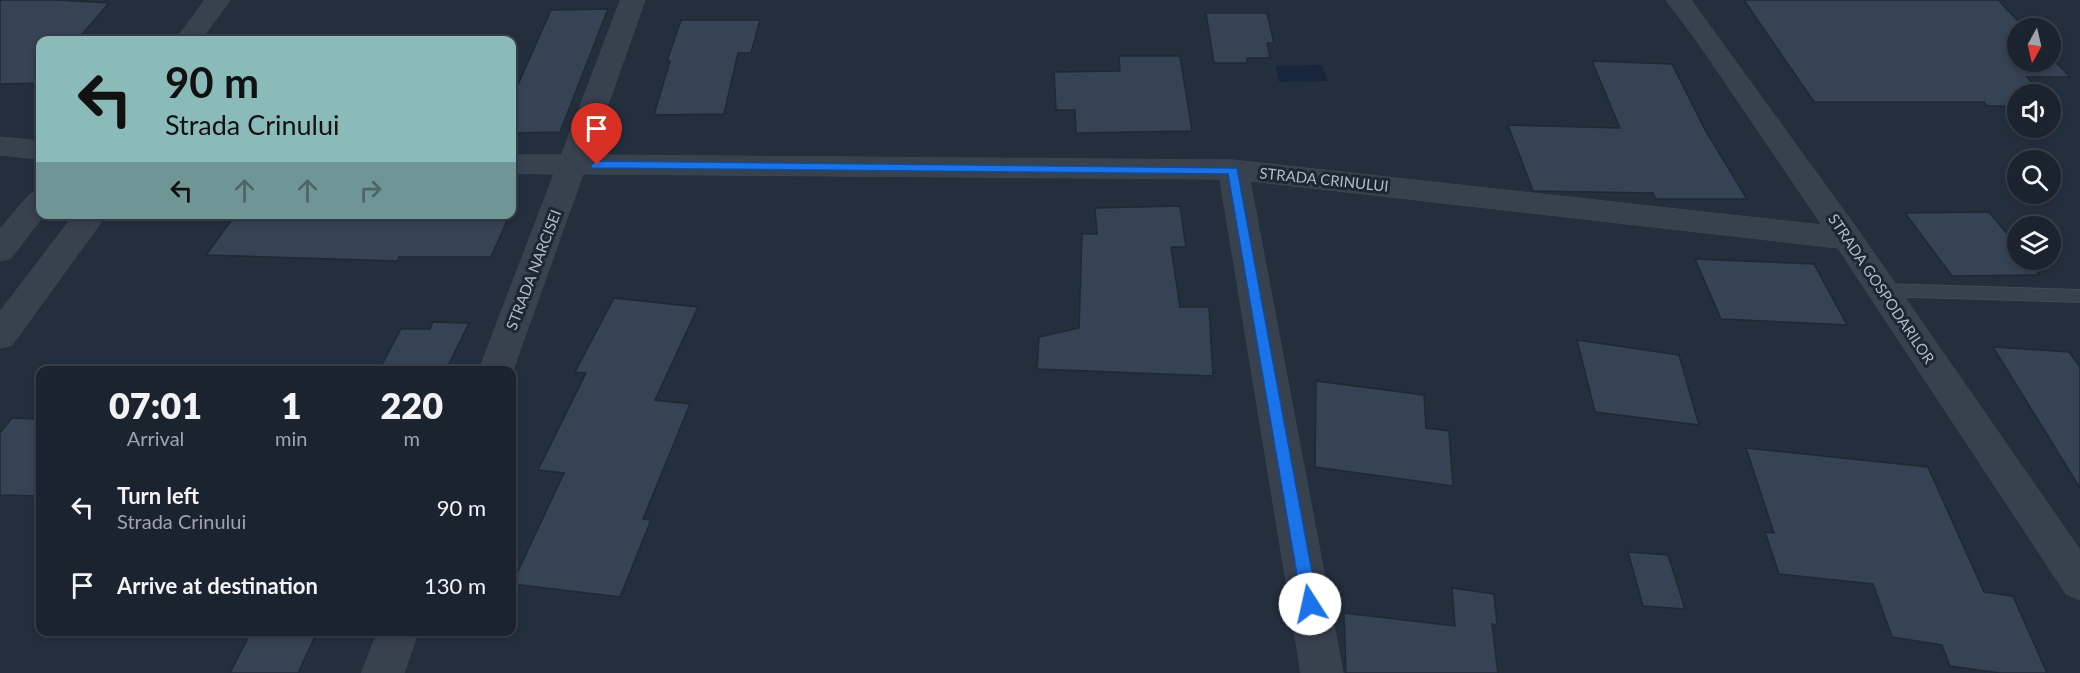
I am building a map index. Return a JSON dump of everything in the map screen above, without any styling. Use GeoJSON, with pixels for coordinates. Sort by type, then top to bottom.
{"type":"FeatureCollection","features":[{"type":"Feature","properties":{"kind":"street"},"geometry":{"type":"LineString","coordinates":[[192,36],[218,0]]}},
{"type":"Feature","properties":{"kind":"street","name":"STRADA NARCISEI"},"geometry":{"type":"LineString","coordinates":[[498,366],[633,0]]}},
{"type":"Feature","properties":{"kind":"street","name":"STRADA GOSPODARILOR"},"geometry":{"type":"LineString","coordinates":[[1678,0],[1706,36],[1847,238],[2080,582]]}},
{"type":"Feature","properties":{"kind":"street"},"geometry":{"type":"LineString","coordinates":[[0,146],[36,150]]}},
{"type":"Feature","properties":{"kind":"street","name":"STRADA CRINULUI"},"geometry":{"type":"LineString","coordinates":[[516,164],[1233,170],[1847,238]]}},
{"type":"Feature","properties":{"kind":"street"},"geometry":{"type":"LineString","coordinates":[[1233,170],[1322,673]]}},
{"type":"Feature","properties":{"kind":"street"},"geometry":{"type":"LineString","coordinates":[[0,250],[36,206]]}},
{"type":"Feature","properties":{"kind":"street"},"geometry":{"type":"LineString","coordinates":[[0,336],[88,219]]}},
{"type":"Feature","properties":{"kind":"street"},"geometry":{"type":"LineString","coordinates":[[383,673],[397,636]]}},
{"type":"Feature","properties":{"kind":"lane"},"geometry":{"type":"LineString","coordinates":[[1882,290],[2080,296]]}},
{"type":"Feature","properties":{"kind":"water"},"geometry":{"type":"Polygon","coordinates":[[[1322,65],[1328,81],[1279,82],[1276,66],[1322,65]]]}},
{"type":"Feature","properties":{"kind":"building"},"geometry":{"type":"Polygon","coordinates":[[[0,0],[109,3],[80,36],[36,36],[36,83],[0,84],[0,0]]]}},
{"type":"Feature","properties":{"kind":"building"},"geometry":{"type":"Polygon","coordinates":[[[1744,0],[1998,0],[2015,18],[2007,18],[2007,72],[2061,72],[2061,68],[2070,77],[2027,77],[2034,84],[2007,84],[2007,106],[1987,106],[1984,102],[1814,102],[1744,0]]]}},
{"type":"Feature","properties":{"kind":"building"},"geometry":{"type":"Polygon","coordinates":[[[608,9],[560,132],[516,133],[516,89],[551,10],[608,9]]]}},
{"type":"Feature","properties":{"kind":"building"},"geometry":{"type":"Polygon","coordinates":[[[1206,13],[1267,13],[1274,43],[1267,43],[1270,58],[1247,58],[1247,63],[1214,63],[1206,13]]]}},
{"type":"Feature","properties":{"kind":"building"},"geometry":{"type":"Polygon","coordinates":[[[681,20],[760,20],[751,53],[738,53],[724,114],[654,115],[670,61],[667,61],[681,20]]]}},
{"type":"Feature","properties":{"kind":"building"},"geometry":{"type":"Polygon","coordinates":[[[1119,56],[1180,56],[1192,131],[1076,133],[1075,110],[1056,110],[1054,72],[1120,71],[1119,56]]]}},
{"type":"Feature","properties":{"kind":"building"},"geometry":{"type":"Polygon","coordinates":[[[1592,61],[1672,64],[1705,130],[1747,199],[1656,199],[1653,193],[1533,191],[1508,125],[1620,128],[1592,61]]]}},
{"type":"Feature","properties":{"kind":"building"},"geometry":{"type":"Polygon","coordinates":[[[1180,206],[1186,247],[1171,247],[1180,307],[1209,307],[1213,376],[1037,369],[1039,337],[1079,328],[1082,234],[1097,234],[1095,208],[1180,206]]]}},
{"type":"Feature","properties":{"kind":"building"},"geometry":{"type":"Polygon","coordinates":[[[1989,212],[2007,234],[2007,270],[2036,270],[2040,275],[1952,276],[1905,213],[1989,212]]]}},
{"type":"Feature","properties":{"kind":"building"},"geometry":{"type":"Polygon","coordinates":[[[232,219],[508,219],[491,257],[399,257],[397,261],[206,255],[232,219]]]}},
{"type":"Feature","properties":{"kind":"building"},"geometry":{"type":"Polygon","coordinates":[[[1695,259],[1814,264],[1847,325],[1721,319],[1695,259]]]}},
{"type":"Feature","properties":{"kind":"building"},"geometry":{"type":"Polygon","coordinates":[[[614,298],[698,307],[655,400],[690,404],[643,519],[651,520],[620,597],[516,584],[516,575],[564,473],[538,470],[586,373],[575,372],[614,298]]]}},
{"type":"Feature","properties":{"kind":"building"},"geometry":{"type":"Polygon","coordinates":[[[433,322],[469,323],[448,366],[381,366],[401,329],[430,329],[433,322]]]}},
{"type":"Feature","properties":{"kind":"building"},"geometry":{"type":"Polygon","coordinates":[[[1577,340],[1679,355],[1699,425],[1595,412],[1577,340]]]}},
{"type":"Feature","properties":{"kind":"building"},"geometry":{"type":"Polygon","coordinates":[[[1993,347],[2069,352],[2080,367],[2080,488],[1993,347]]]}},
{"type":"Feature","properties":{"kind":"building"},"geometry":{"type":"Polygon","coordinates":[[[1316,381],[1424,395],[1426,428],[1449,431],[1453,486],[1315,467],[1316,381]]]}},
{"type":"Feature","properties":{"kind":"building"},"geometry":{"type":"Polygon","coordinates":[[[12,418],[36,419],[36,496],[0,495],[0,433],[12,418]]]}},
{"type":"Feature","properties":{"kind":"building"},"geometry":{"type":"Polygon","coordinates":[[[1746,448],[1928,467],[1984,592],[2013,596],[2047,673],[2000,673],[1950,666],[1942,645],[1892,637],[1873,584],[1779,574],[1765,532],[1774,533],[1746,448]]]}},
{"type":"Feature","properties":{"kind":"building"},"geometry":{"type":"Polygon","coordinates":[[[1628,552],[1668,555],[1685,609],[1643,606],[1628,552]]]}},
{"type":"Feature","properties":{"kind":"building"},"geometry":{"type":"Polygon","coordinates":[[[1452,588],[1494,594],[1497,625],[1492,624],[1498,673],[1346,673],[1344,613],[1455,626],[1452,588]]]}},
{"type":"Feature","properties":{"kind":"building"},"geometry":{"type":"Polygon","coordinates":[[[249,636],[315,636],[298,673],[230,673],[249,636]]]}},
{"type":"Feature","properties":{"kind":"route"},"geometry":{"type":"LineString","coordinates":[[597,165],[1233,170],[1310,604]]}}]}
